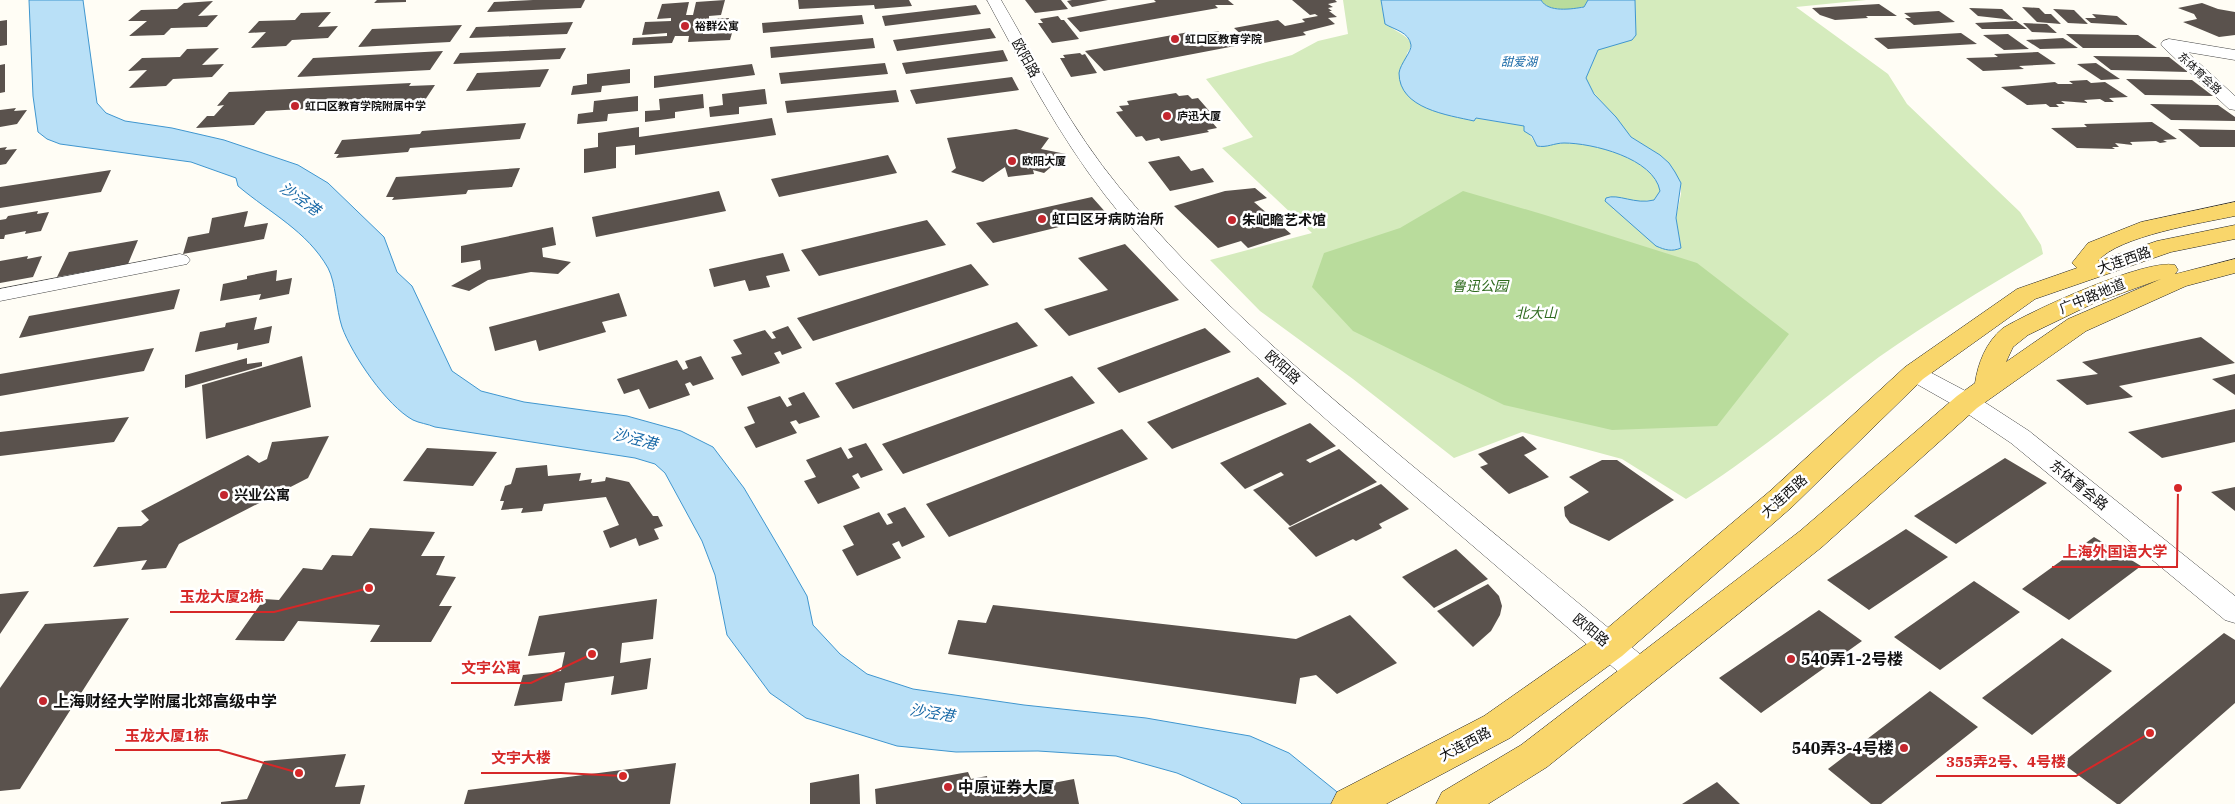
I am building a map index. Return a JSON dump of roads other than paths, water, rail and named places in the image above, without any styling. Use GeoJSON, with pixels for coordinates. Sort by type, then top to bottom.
{"type":"FeatureCollection","features":[{"type":"Feature","properties":{"kind":"main road"},"geometry":{"type":"LineString","coordinates":[[2084,263],[2096,248],[2149,227],[2235,209]]}},
{"type":"Feature","properties":{"kind":"main road","name":"广中路地道"},"geometry":{"type":"LineString","coordinates":[[2026,294],[2084,263],[2169,234],[2235,220]]}},
{"type":"Feature","properties":{"kind":"main road","name":"大连西路"},"geometry":{"type":"LineString","coordinates":[[1350,804],[1497,727],[1610,646],[1781,499],[1914,373],[2026,294],[2165,246],[2235,232]]}},
{"type":"Feature","properties":{"kind":"main road","name":"广中路地道"},"geometry":{"type":"LineString","coordinates":[[1978,395],[1997,352],[2010,335],[2054,312],[2142,276],[2235,251]]}},
{"type":"Feature","properties":{"kind":"main road"},"geometry":{"type":"LineString","coordinates":[[1455,804],[1534,756],[1811,539],[1978,395],[2077,325],[2177,281],[2235,266]]}},
{"type":"Feature","properties":{"kind":"street","name":"欧阳路"},"geometry":{"type":"LineString","coordinates":[[994,0],[1049,100],[1077,144],[1112,191],[1186,276],[1289,374],[1641,673]]}},
{"type":"Feature","properties":{"kind":"street","name":"东体育会路"},"geometry":{"type":"LineString","coordinates":[[2235,55],[2169,44],[2235,105]]}},
{"type":"Feature","properties":{"kind":"street"},"geometry":{"type":"LineString","coordinates":[[0,294],[180,260]]}},
{"type":"Feature","properties":{"kind":"street","name":"东体育会路"},"geometry":{"type":"LineString","coordinates":[[1914,373],[1978,395],[2020,437],[2235,612]]}},
{"type":"Feature","properties":{"kind":"water","name":"沙泾港"},"geometry":{"type":"Polygon","coordinates":[[[29,0],[83,0],[97,103],[106,113],[125,121],[172,128],[224,140],[298,165],[328,183],[384,237],[397,272],[412,286],[452,371],[481,391],[524,402],[627,416],[681,431],[713,447],[744,488],[807,596],[813,625],[840,654],[867,674],[913,689],[1024,705],[1146,718],[1250,736],[1289,753],[1352,804],[1242,804],[1237,799],[1177,773],[1116,756],[1038,751],[956,752],[897,746],[806,718],[770,693],[727,635],[715,575],[702,541],[665,473],[655,464],[635,458],[435,427],[413,420],[403,413],[382,392],[354,351],[342,327],[331,274],[319,255],[299,233],[238,186],[236,178],[191,162],[60,144],[47,139],[38,132],[33,96],[29,0]]]}},
{"type":"Feature","properties":{"kind":"water","name":"甜爱湖"},"geometry":{"type":"Polygon","coordinates":[[[1381,0],[1541,0],[1549,7],[1573,9],[1584,7],[1588,0],[1635,0],[1636,35],[1632,40],[1598,50],[1586,78],[1594,94],[1616,117],[1631,137],[1660,155],[1675,172],[1681,183],[1676,218],[1681,248],[1668,250],[1656,246],[1605,201],[1606,198],[1611,197],[1640,201],[1654,200],[1660,191],[1655,179],[1634,161],[1605,149],[1590,146],[1564,143],[1537,146],[1532,136],[1524,131],[1524,126],[1476,118],[1474,121],[1439,113],[1416,102],[1407,95],[1401,85],[1399,73],[1411,48],[1410,41],[1405,34],[1385,24],[1381,0]]]}},
{"type":"Feature","properties":{"kind":"place","name":"裕群公寓"},"geometry":{"type":"Point","coordinates":[685,26]}},
{"type":"Feature","properties":{"kind":"place","name":"虹口区教育学院"},"geometry":{"type":"Point","coordinates":[1175,39]}},
{"type":"Feature","properties":{"kind":"place","name":"虹口区教育学院附属中学"},"geometry":{"type":"Point","coordinates":[295,106]}},
{"type":"Feature","properties":{"kind":"place","name":"庐迅大厦"},"geometry":{"type":"Point","coordinates":[1167,116]}},
{"type":"Feature","properties":{"kind":"place","name":"欧阳大厦"},"geometry":{"type":"Point","coordinates":[1012,161]}},
{"type":"Feature","properties":{"kind":"place","name":"虹口区牙病防治所"},"geometry":{"type":"Point","coordinates":[1042,219]}},
{"type":"Feature","properties":{"kind":"place","name":"朱屺瞻艺术馆"},"geometry":{"type":"Point","coordinates":[1232,220]}},
{"type":"Feature","properties":{"kind":"place","name":"上海外国语大学"},"geometry":{"type":"Point","coordinates":[2178,488]}},
{"type":"Feature","properties":{"kind":"place","name":"兴业公寓"},"geometry":{"type":"Point","coordinates":[224,495]}},
{"type":"Feature","properties":{"kind":"place","name":"玉龙大厦2栋"},"geometry":{"type":"Point","coordinates":[369,588]}},
{"type":"Feature","properties":{"kind":"place","name":"文宇公寓"},"geometry":{"type":"Point","coordinates":[592,654]}},
{"type":"Feature","properties":{"kind":"place","name":"540弄1-2号楼"},"geometry":{"type":"Point","coordinates":[1791,659]}},
{"type":"Feature","properties":{"kind":"place","name":"上海财经大学附属北郊高级中学"},"geometry":{"type":"Point","coordinates":[43,701]}},
{"type":"Feature","properties":{"kind":"place","name":"355弄2号、4号楼"},"geometry":{"type":"Point","coordinates":[2150,733]}},
{"type":"Feature","properties":{"kind":"place","name":"540弄3-4号楼"},"geometry":{"type":"Point","coordinates":[1904,748]}},
{"type":"Feature","properties":{"kind":"place","name":"玉龙大厦1栋"},"geometry":{"type":"Point","coordinates":[299,773]}},
{"type":"Feature","properties":{"kind":"place","name":"文宇大楼"},"geometry":{"type":"Point","coordinates":[623,776]}},
{"type":"Feature","properties":{"kind":"place","name":"中原证券大厦"},"geometry":{"type":"Point","coordinates":[948,787]}},
{"type":"Feature","properties":{"kind":"park label","name":"鲁迅公园"},"geometry":{"type":"Point","coordinates":[1480,286]}},
{"type":"Feature","properties":{"kind":"park label","name":"北大山"},"geometry":{"type":"Point","coordinates":[1536,313]}}]}
